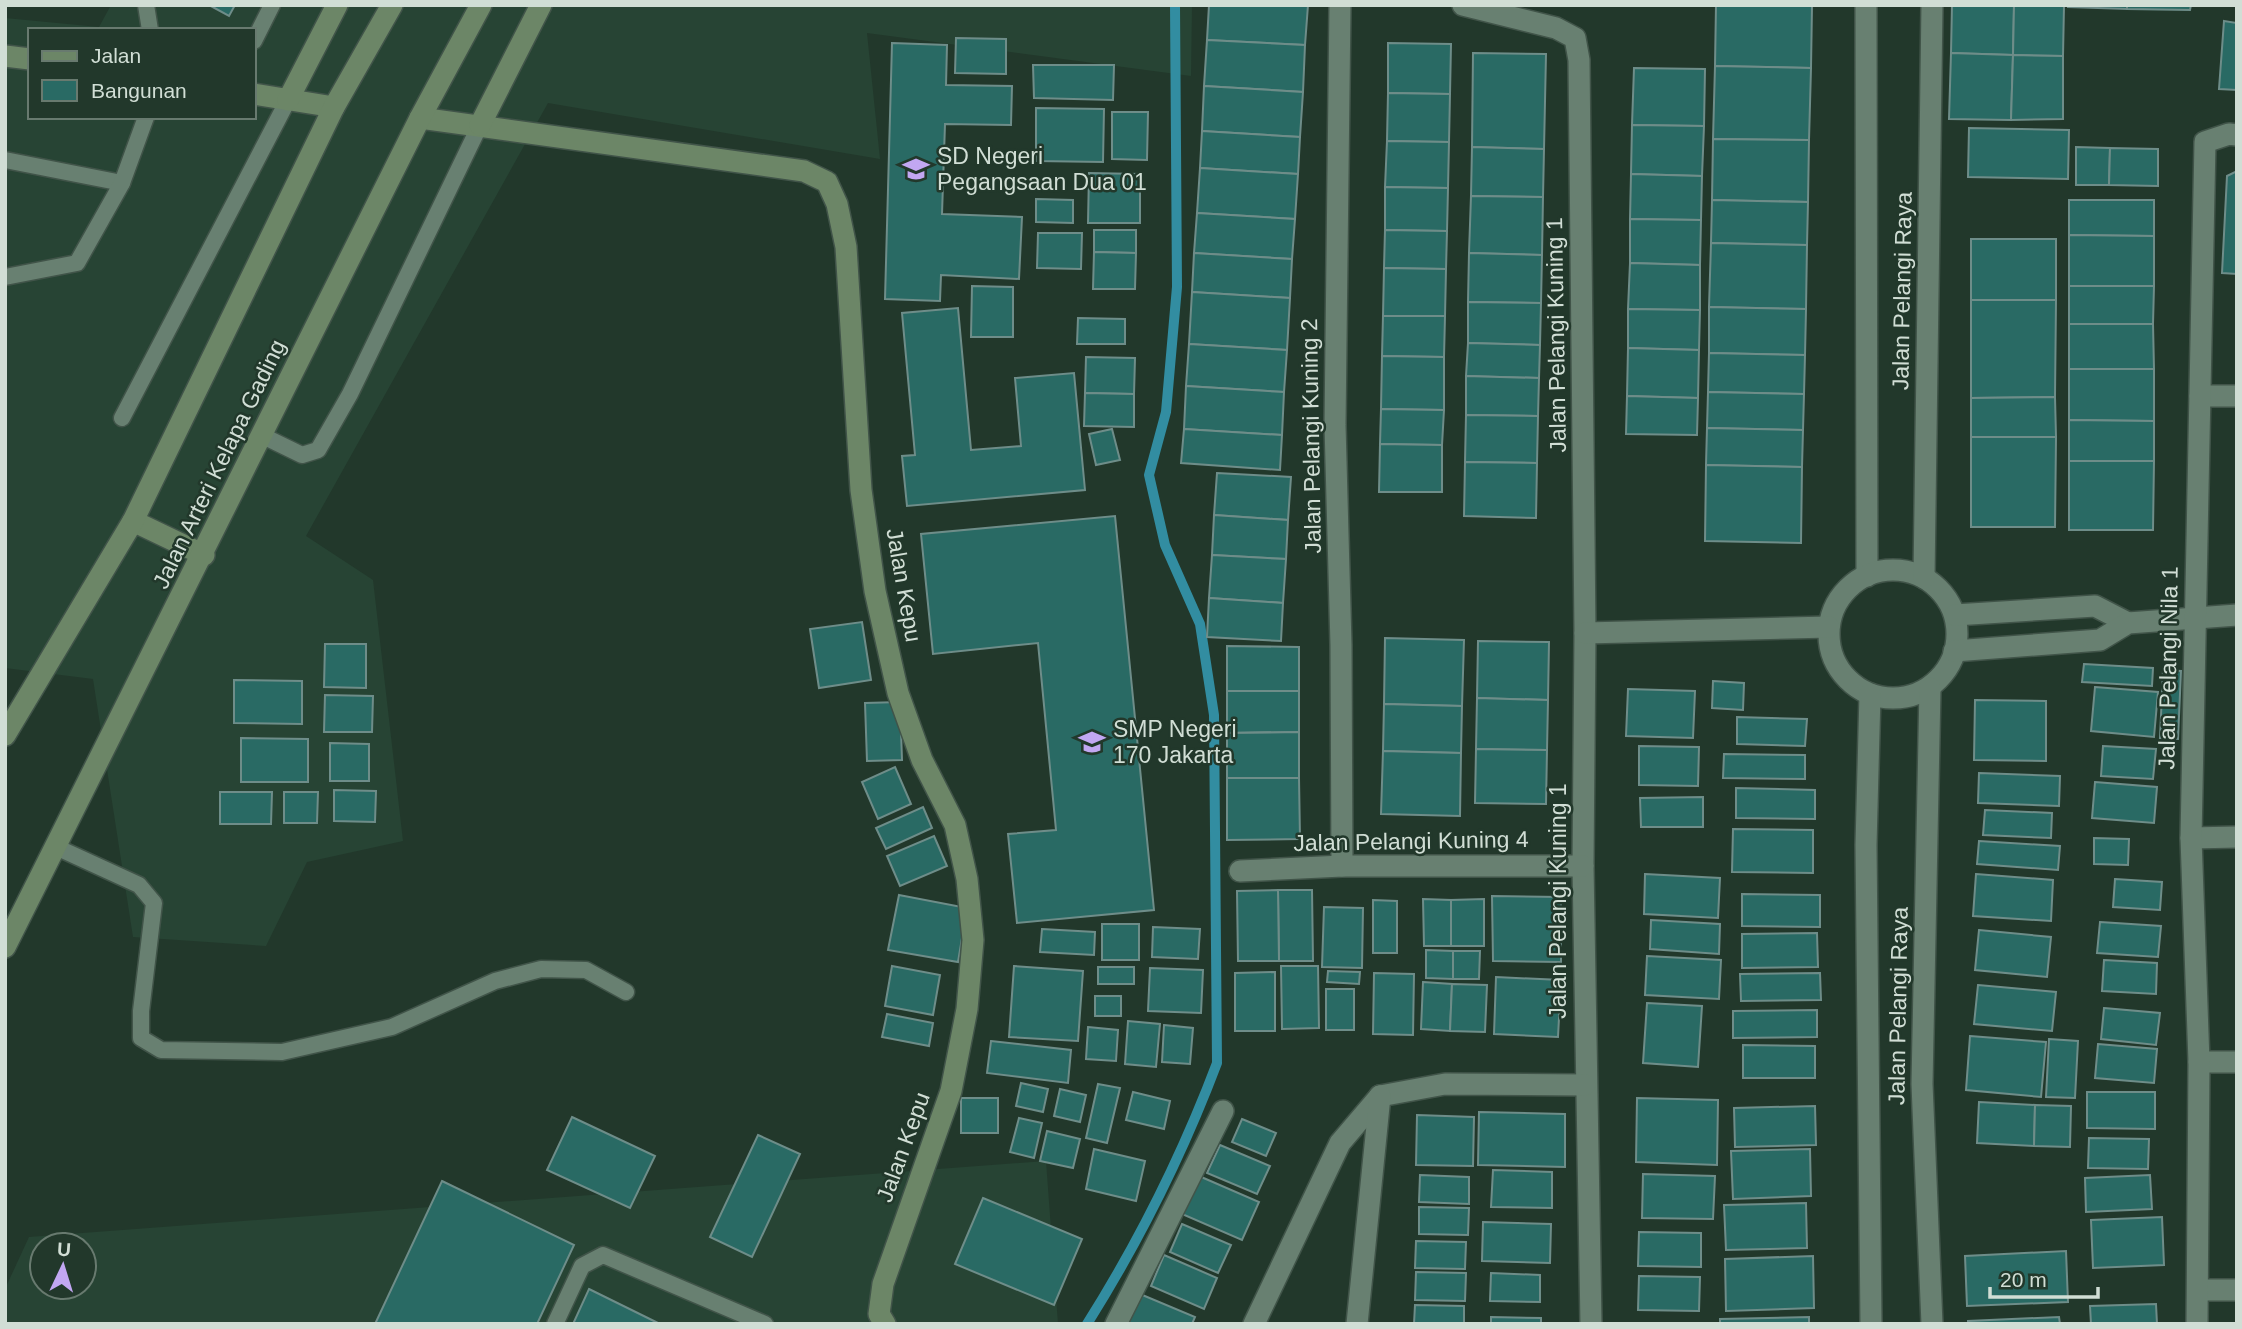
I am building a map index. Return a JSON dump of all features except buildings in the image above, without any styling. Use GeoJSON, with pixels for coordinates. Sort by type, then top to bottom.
{"type":"FeatureCollection","features":[{"type":"Feature","properties":{"kind":"street"},"geometry":{"type":"LineString","coordinates":[[288,100],[337,5]]}},
{"type":"Feature","properties":{"kind":"street"},"geometry":{"type":"LineString","coordinates":[[5,735],[133,521],[334,107],[392,5]]}},
{"type":"Feature","properties":{"kind":"street","name":"Jalan Arteri Kelapa Gading"},"geometry":{"type":"LineString","coordinates":[[5,947],[204,555],[420,118],[481,5]]}},
{"type":"Feature","properties":{"kind":"street"},"geometry":{"type":"LineString","coordinates":[[480,125],[541,5]]}},
{"type":"Feature","properties":{"kind":"street","name":"Jalan Pelangi Kuning 2"},"geometry":{"type":"LineString","coordinates":[[1340,5],[1335,425],[1342,645],[1342,866]]}},
{"type":"Feature","properties":{"kind":"street","name":"Jalan Pelangi Kuning 1"},"geometry":{"type":"LineString","coordinates":[[1463,5],[1556,28],[1575,38],[1579,60],[1585,633],[1583,866],[1591,1324]]}},
{"type":"Feature","properties":{"kind":"street","name":"Jalan Pelangi Raya"},"geometry":{"type":"LineString","coordinates":[[1866,5],[1867,576]]}},
{"type":"Feature","properties":{"kind":"street","name":"Jalan Pelangi Raya"},"geometry":{"type":"LineString","coordinates":[[1924,578],[1933,5]]}},
{"type":"Feature","properties":{"kind":"street"},"geometry":{"type":"LineString","coordinates":[[5,56],[28,59]]}},
{"type":"Feature","properties":{"kind":"street"},"geometry":{"type":"LineString","coordinates":[[256,94],[334,107]]}},
{"type":"Feature","properties":{"kind":"street","name":"Jalan Kepu"},"geometry":{"type":"LineString","coordinates":[[420,118],[804,172],[827,182],[837,204],[846,247],[861,490],[876,591],[898,693],[922,760],[955,825],[967,879],[973,940],[967,1009],[951,1091],[883,1284],[877,1320]]}},
{"type":"Feature","properties":{"kind":"street","name":"Jalan Pelangi Nila 1"},"geometry":{"type":"LineString","coordinates":[[2197,1324],[2199,1062],[2191,838],[2205,142],[2229,134],[2237,135]]}},
{"type":"Feature","properties":{"kind":"street"},"geometry":{"type":"LineString","coordinates":[[2200,396],[2237,396]]}},
{"type":"Feature","properties":{"kind":"street"},"geometry":{"type":"LineString","coordinates":[[133,521],[204,555]]}},
{"type":"Feature","properties":{"kind":"street"},"geometry":{"type":"LineString","coordinates":[[1886,571],[1906,572],[1924,578],[1943,593],[1955,615],[1958,639],[1950,666],[1930,688],[1911,696],[1890,698],[1870,694],[1852,684],[1838,668],[1831,649],[1829,627],[1836,606],[1849,589],[1867,576],[1886,571]]}},
{"type":"Feature","properties":{"kind":"street"},"geometry":{"type":"LineString","coordinates":[[1955,615],[2095,606],[2128,623]]}},
{"type":"Feature","properties":{"kind":"street"},"geometry":{"type":"LineString","coordinates":[[1954,651],[2099,640],[2128,623],[2237,615]]}},
{"type":"Feature","properties":{"kind":"street"},"geometry":{"type":"LineString","coordinates":[[1585,633],[1829,627]]}},
{"type":"Feature","properties":{"kind":"street","name":"Jalan Pelangi Raya"},"geometry":{"type":"LineString","coordinates":[[1930,688],[1922,1084],[1932,1324]]}},
{"type":"Feature","properties":{"kind":"street","name":"Jalan Pelangi Raya"},"geometry":{"type":"LineString","coordinates":[[1870,694],[1866,887],[1871,1324]]}},
{"type":"Feature","properties":{"kind":"street"},"geometry":{"type":"LineString","coordinates":[[2191,838],[2237,837]]}},
{"type":"Feature","properties":{"kind":"street","name":"Jalan Pelangi Kuning 4"},"geometry":{"type":"LineString","coordinates":[[1240,871],[1342,866],[1583,866]]}},
{"type":"Feature","properties":{"kind":"street"},"geometry":{"type":"LineString","coordinates":[[2199,1062],[2237,1062]]}},
{"type":"Feature","properties":{"kind":"street"},"geometry":{"type":"LineString","coordinates":[[1254,1324],[1340,1143],[1380,1096],[1445,1084],[1586,1085]]}},
{"type":"Feature","properties":{"kind":"street"},"geometry":{"type":"LineString","coordinates":[[1357,1324],[1380,1096]]}},
{"type":"Feature","properties":{"kind":"street"},"geometry":{"type":"LineString","coordinates":[[1116,1324],[1223,1111]]}},
{"type":"Feature","properties":{"kind":"street"},"geometry":{"type":"LineString","coordinates":[[2197,1290],[2237,1290]]}},
{"type":"Feature","properties":{"kind":"lane"},"geometry":{"type":"LineString","coordinates":[[146,5],[150,28]]}},
{"type":"Feature","properties":{"kind":"lane"},"geometry":{"type":"LineString","coordinates":[[256,37],[272,5]]}},
{"type":"Feature","properties":{"kind":"lane"},"geometry":{"type":"LineString","coordinates":[[122,418],[288,100]]}},
{"type":"Feature","properties":{"kind":"lane"},"geometry":{"type":"LineString","coordinates":[[5,277],[77,263],[122,183],[145,119]]}},
{"type":"Feature","properties":{"kind":"lane"},"geometry":{"type":"LineString","coordinates":[[263,436],[302,455],[318,450],[350,394],[480,125]]}},
{"type":"Feature","properties":{"kind":"lane"},"geometry":{"type":"LineString","coordinates":[[5,160],[122,183]]}},
{"type":"Feature","properties":{"kind":"lane"},"geometry":{"type":"LineString","coordinates":[[56,847],[139,885],[154,903],[141,1038],[161,1050],[282,1052],[392,1027],[495,981],[541,969],[586,970],[626,992]]}},
{"type":"Feature","properties":{"kind":"lane"},"geometry":{"type":"LineString","coordinates":[[555,1324],[582,1266],[603,1255],[765,1324]]}},
{"type":"Feature","properties":{"kind":"shaded area"},"geometry":{"type":"Polygon","coordinates":[[[111,5],[1192,5],[1191,76],[867,33],[880,159],[548,103],[306,536],[373,580],[403,841],[307,862],[266,946],[133,937],[93,679],[5,668],[5,18],[99,27],[111,5]]]}},
{"type":"Feature","properties":{"kind":"shaded area"},"geometry":{"type":"Polygon","coordinates":[[[1046,1161],[1058,1324],[5,1324],[5,1289],[28,1239],[28,1301],[98,1301],[98,1232],[1046,1161]]]}},
{"type":"Feature","properties":{"kind":"waterway"},"geometry":{"type":"LineString","coordinates":[[1087,1324],[1158,1197],[1190,1130],[1217,1063],[1214,715],[1200,624],[1165,545],[1149,475],[1166,412],[1177,287],[1175,5]]}},
{"type":"Feature","properties":{"kind":"place","name":"SD Negeri Pegangsaan Dua 01"},"geometry":{"type":"Point","coordinates":[916,169]}},
{"type":"Feature","properties":{"kind":"place","name":"SMP Negeri 170 Jakarta"},"geometry":{"type":"Point","coordinates":[1092,742]}}]}
